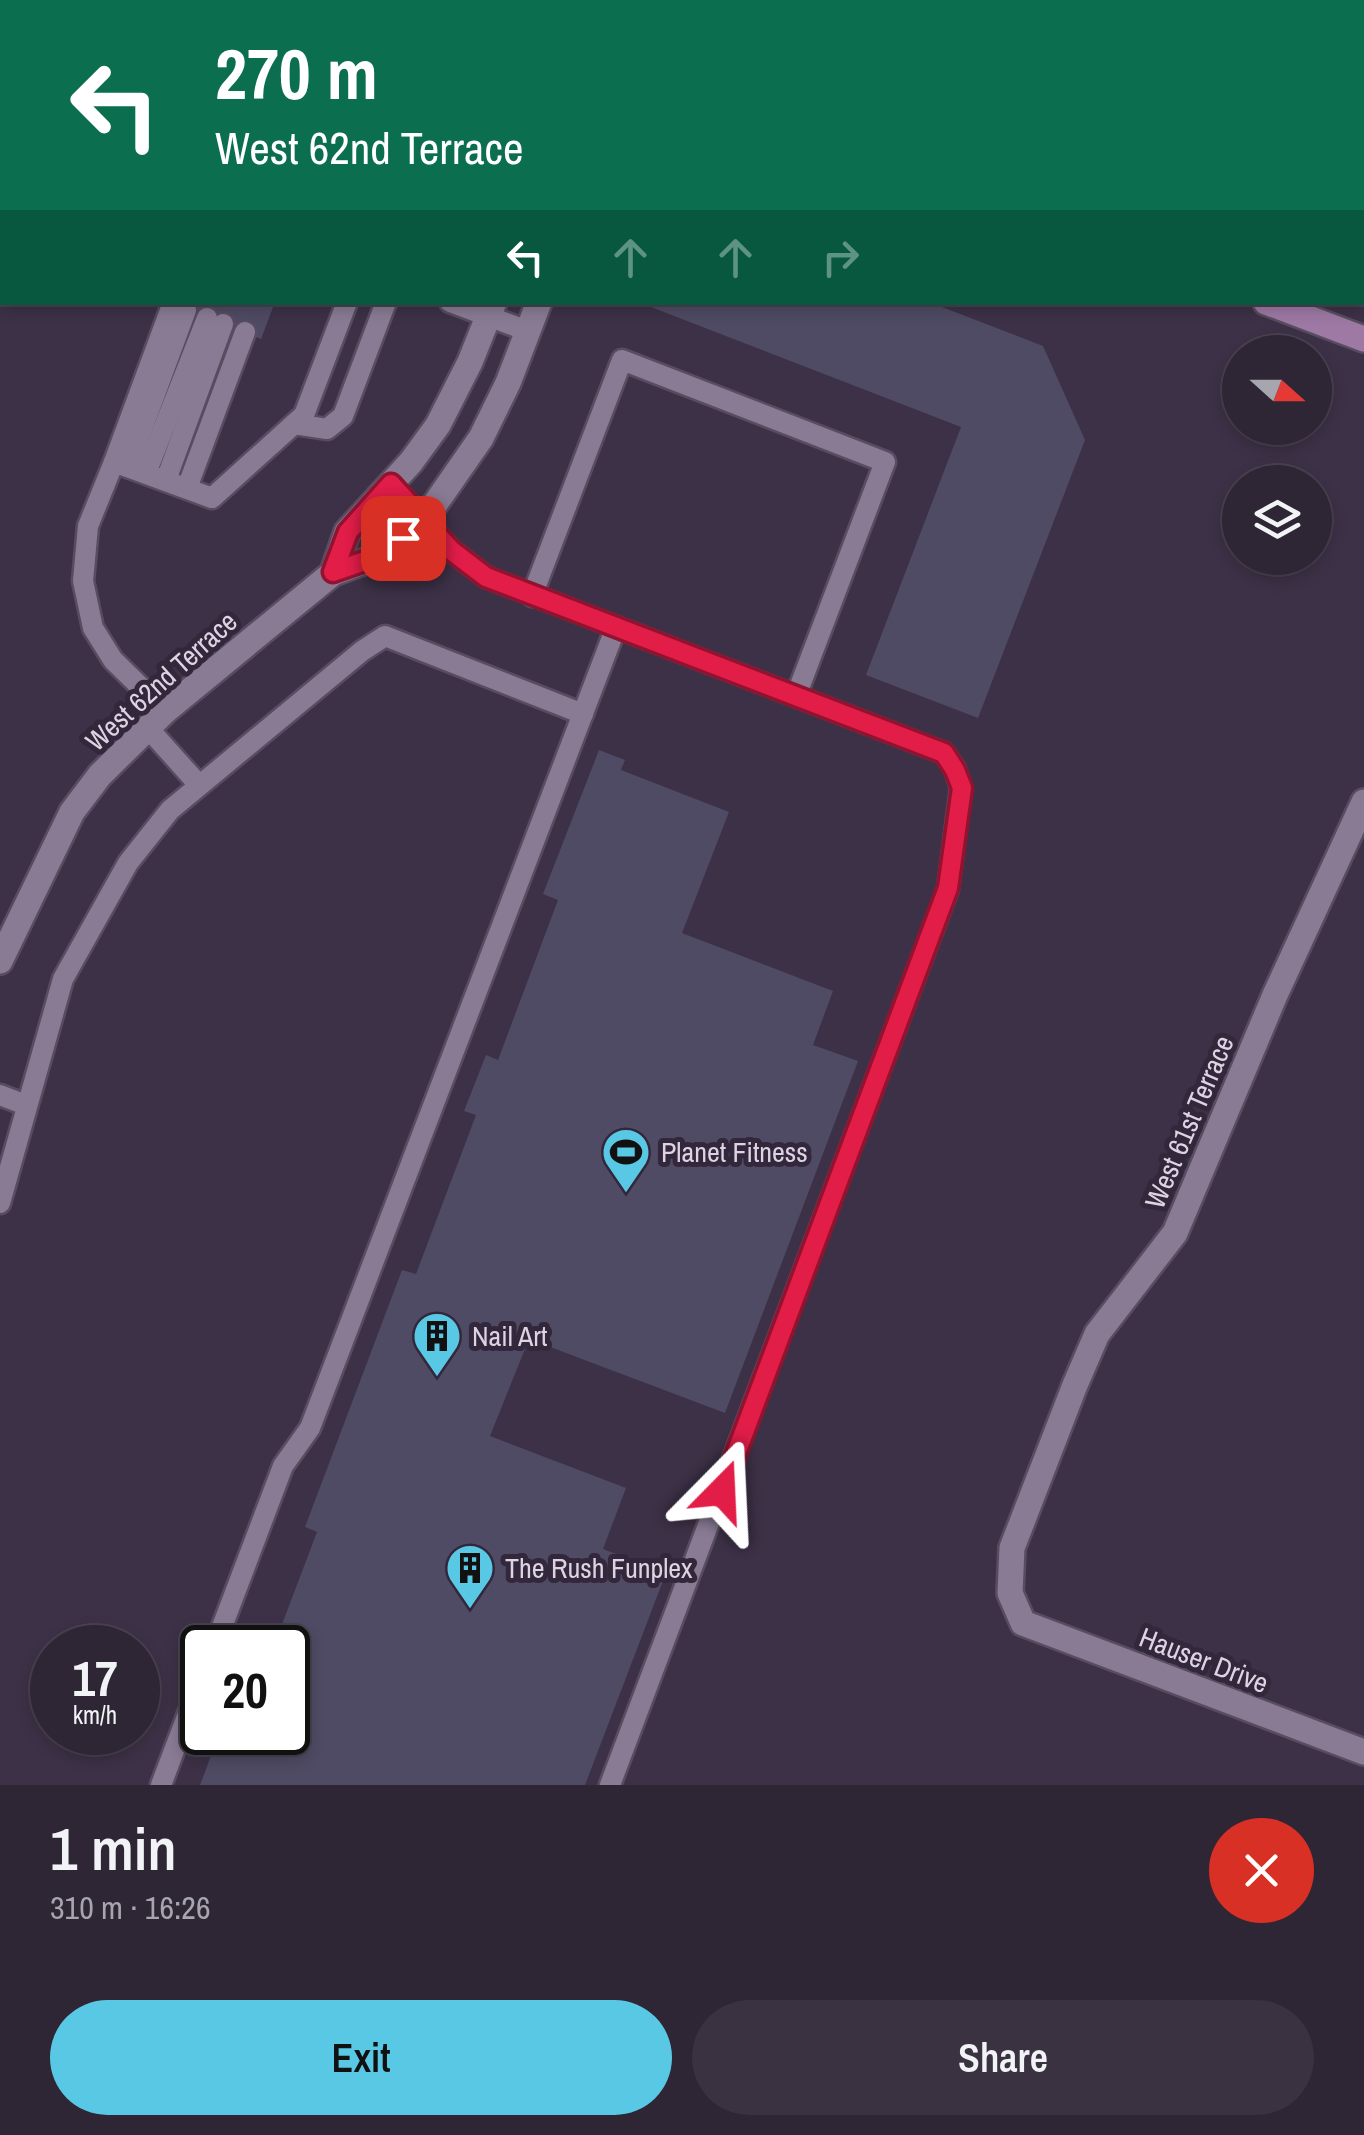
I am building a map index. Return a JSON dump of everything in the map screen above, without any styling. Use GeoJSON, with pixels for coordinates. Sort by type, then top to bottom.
{"type":"FeatureCollection","features":[{"type":"Feature","properties":{"kind":"main road"},"geometry":{"type":"LineString","coordinates":[[1274,305],[1364,339]]}},
{"type":"Feature","properties":{"kind":"street","name":"West 62nd Terrace"},"geometry":{"type":"LineString","coordinates":[[0,960],[72,812],[100,775],[156,719],[333,572],[382,555],[424,520],[481,438],[538,305]]}},
{"type":"Feature","properties":{"kind":"street","name":"West 62nd Terrace"},"geometry":{"type":"LineString","coordinates":[[333,572],[348,532],[438,425],[492,309]]}},
{"type":"Feature","properties":{"kind":"street","name":"West 61st Terrace"},"geometry":{"type":"LineString","coordinates":[[1023,1623],[1010,1594],[1012,1548],[1075,1385],[1097,1334],[1175,1233],[1275,995],[1364,802]]}},
{"type":"Feature","properties":{"kind":"street","name":"Hauser Drive"},"geometry":{"type":"LineString","coordinates":[[1023,1623],[1364,1752]]}},
{"type":"Feature","properties":{"kind":"lane"},"geometry":{"type":"LineString","coordinates":[[138,471],[212,498],[304,415],[346,305]]}},
{"type":"Feature","properties":{"kind":"lane"},"geometry":{"type":"LineString","coordinates":[[294,424],[328,429],[343,416],[385,305]]}},
{"type":"Feature","properties":{"kind":"lane"},"geometry":{"type":"LineString","coordinates":[[492,309],[528,330]]}},
{"type":"Feature","properties":{"kind":"lane"},"geometry":{"type":"LineString","coordinates":[[138,471],[197,314]]}},
{"type":"Feature","properties":{"kind":"lane"},"geometry":{"type":"LineString","coordinates":[[197,314],[138,471],[88,526],[83,581],[93,628],[199,785]]}},
{"type":"Feature","properties":{"kind":"lane"},"geometry":{"type":"LineString","coordinates":[[187,488],[245,332]]}},
{"type":"Feature","properties":{"kind":"lane"},"geometry":{"type":"LineString","coordinates":[[532,596],[622,360],[638,366],[885,462],[796,696]]}},
{"type":"Feature","properties":{"kind":"lane"},"geometry":{"type":"LineString","coordinates":[[391,484],[452,551],[486,577],[944,753],[962,788],[948,888],[610,1785]]}},
{"type":"Feature","properties":{"kind":"lane"},"geometry":{"type":"LineString","coordinates":[[223,1625],[283,1466],[310,1428],[616,627]]}},
{"type":"Feature","properties":{"kind":"lane"},"geometry":{"type":"LineString","coordinates":[[0,1203],[63,979],[128,863],[170,810],[199,785],[362,651],[386,636],[583,714]]}},
{"type":"Feature","properties":{"kind":"lane"},"geometry":{"type":"LineString","coordinates":[[0,1095],[26,1105]]}},
{"type":"Feature","properties":{"kind":"lane"},"geometry":{"type":"LineString","coordinates":[[161,1785],[180,1735]]}},
{"type":"Feature","properties":{"kind":"building"},"geometry":{"type":"Polygon","coordinates":[[[176,305],[274,305],[261,339],[176,305]]]}},
{"type":"Feature","properties":{"kind":"building"},"geometry":{"type":"Polygon","coordinates":[[[646,305],[937,305],[1043,346],[1085,440],[978,718],[866,675],[961,427],[646,305]]]}},
{"type":"Feature","properties":{"kind":"building"},"geometry":{"type":"Polygon","coordinates":[[[599,750],[625,760],[621,770],[729,812],[682,933],[833,991],[813,1045],[858,1061],[725,1413],[529,1339],[490,1436],[626,1488],[603,1549],[666,1573],[585,1785],[200,1785],[211,1755],[310,1755],[310,1625],[282,1625],[317,1532],[305,1527],[402,1270],[416,1274],[476,1115],[464,1111],[486,1055],[498,1060],[558,900],[543,894],[599,750]]]}},
{"type":"Feature","properties":{"kind":"place","name":"Planet Fitness"},"geometry":{"type":"Point","coordinates":[626,1194]}},
{"type":"Feature","properties":{"kind":"place","name":"Nail Art"},"geometry":{"type":"Point","coordinates":[437,1378]}},
{"type":"Feature","properties":{"kind":"place","name":"The Rush Funplex"},"geometry":{"type":"Point","coordinates":[470,1610]}},
{"type":"Feature","properties":{"kind":"route"},"geometry":{"type":"LineString","coordinates":[[403,538],[382,555],[333,572],[348,532],[391,484],[452,551],[486,577],[944,753],[962,788],[948,888],[722,1491]]}}]}
